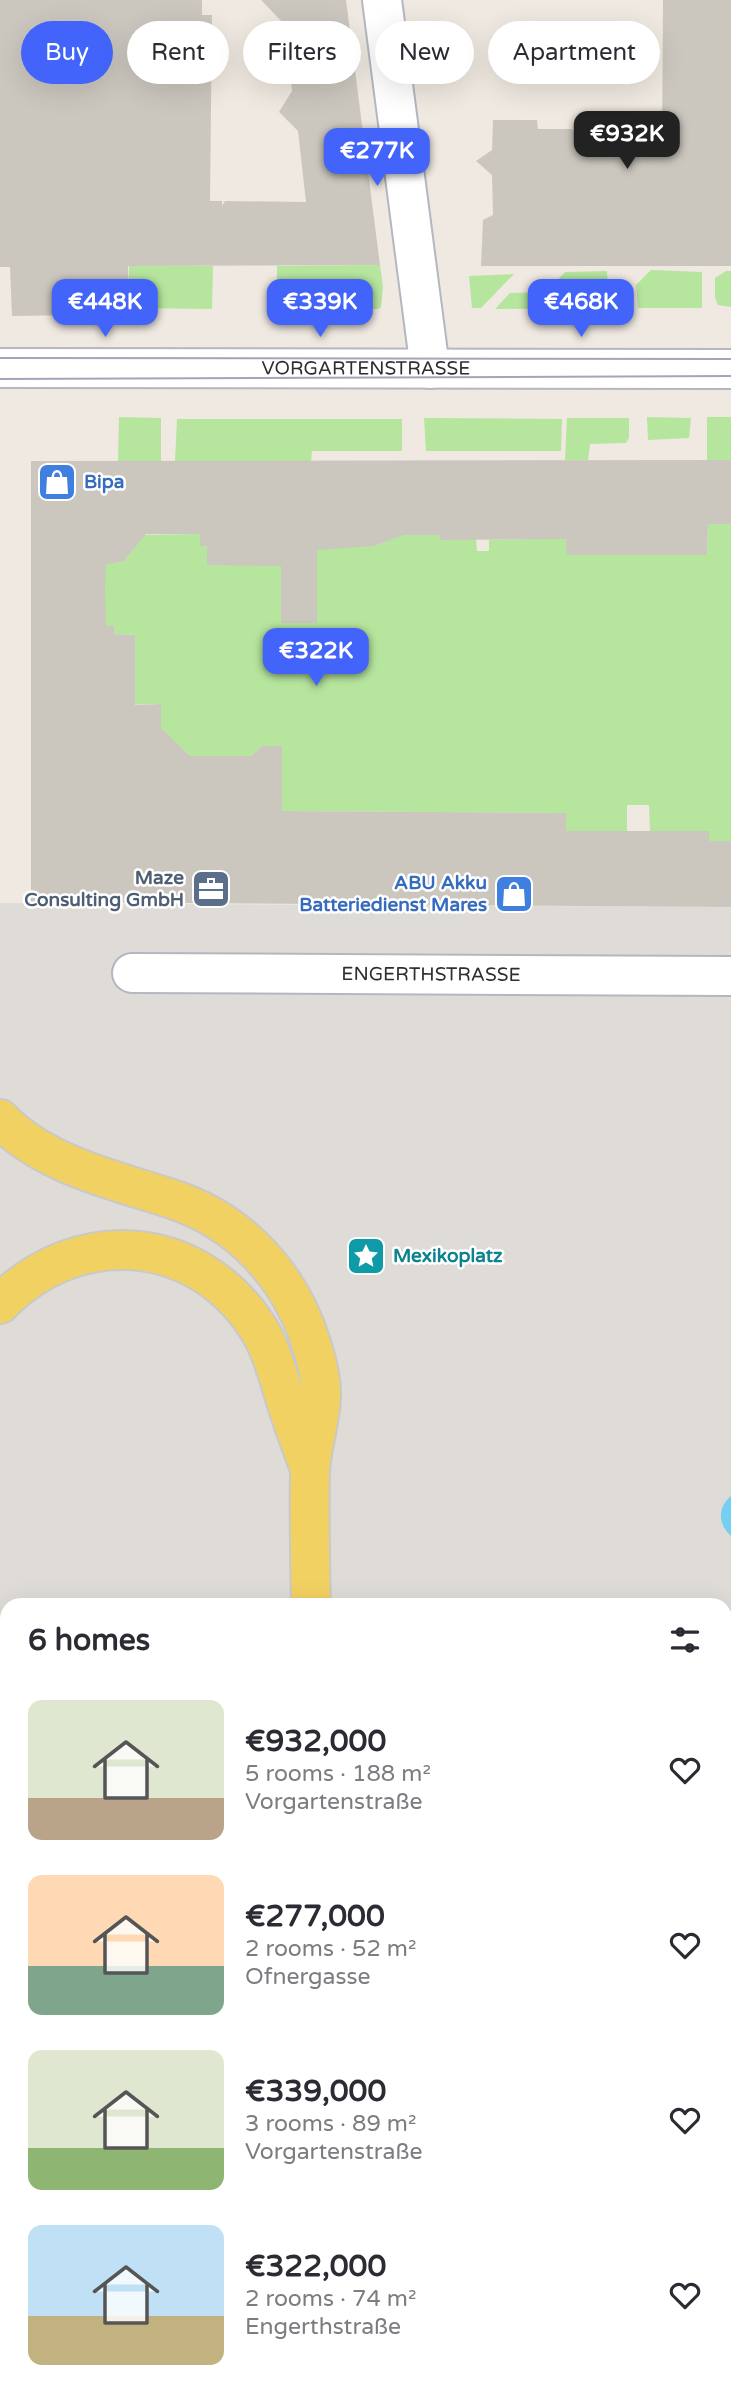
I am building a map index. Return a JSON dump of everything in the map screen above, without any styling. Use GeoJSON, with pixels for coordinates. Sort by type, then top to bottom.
{"type":"FeatureCollection","features":[{"type":"Feature","properties":{"kind":"main road"},"geometry":{"type":"LineString","coordinates":[[11,1128],[79,1168],[187,1204],[221,1221],[247,1241],[272,1267],[293,1298],[316,1359],[321,1397],[310,1469],[311,1598]]}},
{"type":"Feature","properties":{"kind":"main road"},"geometry":{"type":"LineString","coordinates":[[0,1304],[34,1275],[63,1260],[94,1251],[129,1249],[158,1253],[188,1264],[217,1282],[241,1305],[257,1326],[274,1361],[310,1469]]}},
{"type":"Feature","properties":{"kind":"street"},"geometry":{"type":"LineString","coordinates":[[382,0],[430,369]]}},
{"type":"Feature","properties":{"kind":"street","name":"VORGARTENSTRASSE"},"geometry":{"type":"LineString","coordinates":[[0,368],[731,369]]}},
{"type":"Feature","properties":{"kind":"street","name":"ENGERTHSTRASSE"},"geometry":{"type":"LineString","coordinates":[[132,973],[731,976]]}},
{"type":"Feature","properties":{"kind":"green space"},"geometry":{"type":"Polygon","coordinates":[[[380,265],[383,287],[381,307],[378,309],[277,309],[277,266],[380,265]]]}},
{"type":"Feature","properties":{"kind":"green space"},"geometry":{"type":"Polygon","coordinates":[[[129,266],[213,266],[212,309],[129,308],[129,266]]]}},
{"type":"Feature","properties":{"kind":"green space"},"geometry":{"type":"Polygon","coordinates":[[[651,270],[702,272],[702,308],[638,308],[636,285],[651,270]]]}},
{"type":"Feature","properties":{"kind":"green space"},"geometry":{"type":"Polygon","coordinates":[[[607,271],[609,308],[495,309],[510,293],[546,292],[565,272],[607,271]]]}},
{"type":"Feature","properties":{"kind":"green space"},"geometry":{"type":"Polygon","coordinates":[[[731,271],[731,307],[718,305],[715,298],[715,278],[731,271]]]}},
{"type":"Feature","properties":{"kind":"green space"},"geometry":{"type":"Polygon","coordinates":[[[514,274],[481,308],[472,308],[469,276],[514,274]]]}},
{"type":"Feature","properties":{"kind":"green space"},"geometry":{"type":"Polygon","coordinates":[[[119,417],[161,418],[161,461],[118,461],[119,417]]]}},
{"type":"Feature","properties":{"kind":"green space"},"geometry":{"type":"Polygon","coordinates":[[[647,417],[691,418],[689,438],[648,440],[647,417]]]}},
{"type":"Feature","properties":{"kind":"green space"},"geometry":{"type":"Polygon","coordinates":[[[707,417],[731,417],[731,460],[707,460],[707,417]]]}},
{"type":"Feature","properties":{"kind":"green space"},"geometry":{"type":"Polygon","coordinates":[[[424,418],[562,419],[561,451],[426,451],[424,418]]]}},
{"type":"Feature","properties":{"kind":"green space"},"geometry":{"type":"Polygon","coordinates":[[[567,418],[629,418],[629,438],[626,443],[590,444],[588,460],[565,460],[567,418]]]}},
{"type":"Feature","properties":{"kind":"green space"},"geometry":{"type":"Polygon","coordinates":[[[177,419],[402,419],[402,451],[312,451],[311,461],[175,461],[177,419]]]}},
{"type":"Feature","properties":{"kind":"green space"},"geometry":{"type":"Polygon","coordinates":[[[708,524],[731,524],[731,841],[709,841],[709,831],[650,831],[649,805],[627,805],[627,831],[566,831],[565,813],[282,811],[282,746],[262,746],[251,756],[190,756],[178,745],[161,742],[161,704],[105,705],[135,635],[114,634],[114,626],[105,626],[105,557],[112,563],[123,562],[133,550],[134,540],[128,535],[200,534],[207,546],[207,565],[231,565],[281,552],[281,623],[317,623],[317,535],[366,546],[382,543],[382,535],[440,534],[476,539],[477,551],[489,551],[489,540],[566,535],[568,555],[707,555],[708,524]]]}},
{"type":"Feature","properties":{"kind":"shaded area","name":"Mexikoplatz"},"geometry":{"type":"Polygon","coordinates":[[[0,903],[731,907],[731,1598],[0,1598],[0,903]]]}},
{"type":"Feature","properties":{"kind":"water"},"geometry":{"type":"Polygon","coordinates":[[[731,1496],[731,1536],[722,1521],[721,1511],[731,1496]]]}},
{"type":"Feature","properties":{"kind":"building"},"geometry":{"type":"Polygon","coordinates":[[[0,0],[202,0],[202,15],[212,15],[212,21],[127,21],[127,84],[211,84],[210,201],[222,201],[222,206],[225,201],[306,202],[298,131],[279,112],[292,91],[291,84],[357,84],[380,265],[128,266],[129,301],[78,303],[78,315],[12,316],[10,267],[0,267],[0,0]]]}},
{"type":"Feature","properties":{"kind":"building"},"geometry":{"type":"Polygon","coordinates":[[[261,0],[346,0],[349,21],[281,21],[261,0]]]}},
{"type":"Feature","properties":{"kind":"building"},"geometry":{"type":"Polygon","coordinates":[[[663,0],[731,0],[731,266],[481,266],[483,220],[493,215],[492,175],[476,161],[492,150],[493,120],[537,120],[538,129],[572,129],[584,145],[662,144],[663,0]]]}},
{"type":"Feature","properties":{"kind":"building"},"geometry":{"type":"Polygon","coordinates":[[[731,460],[731,524],[708,524],[707,555],[567,555],[566,539],[440,540],[440,535],[404,535],[373,546],[317,550],[317,623],[281,623],[281,566],[207,565],[207,546],[200,546],[200,534],[146,534],[123,562],[106,564],[105,590],[106,626],[114,626],[114,634],[135,635],[135,705],[161,704],[161,728],[190,756],[251,756],[262,746],[282,746],[282,811],[566,813],[566,831],[709,831],[709,841],[731,841],[731,907],[31,902],[31,461],[731,460]]]}},
{"type":"Feature","properties":{"kind":"tram line"},"geometry":{"type":"LineString","coordinates":[[0,358],[731,359]]}},
{"type":"Feature","properties":{"kind":"tram line"},"geometry":{"type":"LineString","coordinates":[[0,379],[731,376]]}},
{"type":"Feature","properties":{"kind":"place","name":"Bipa"},"geometry":{"type":"Point","coordinates":[57,482]}},
{"type":"Feature","properties":{"kind":"place","name":"Maze Consulting GmbH"},"geometry":{"type":"Point","coordinates":[211,889]}},
{"type":"Feature","properties":{"kind":"place","name":"ABU Akku Batteriedienst Mares"},"geometry":{"type":"Point","coordinates":[514,894]}},
{"type":"Feature","properties":{"kind":"place","name":"Mexikoplatz"},"geometry":{"type":"Point","coordinates":[366,1256]}}]}
